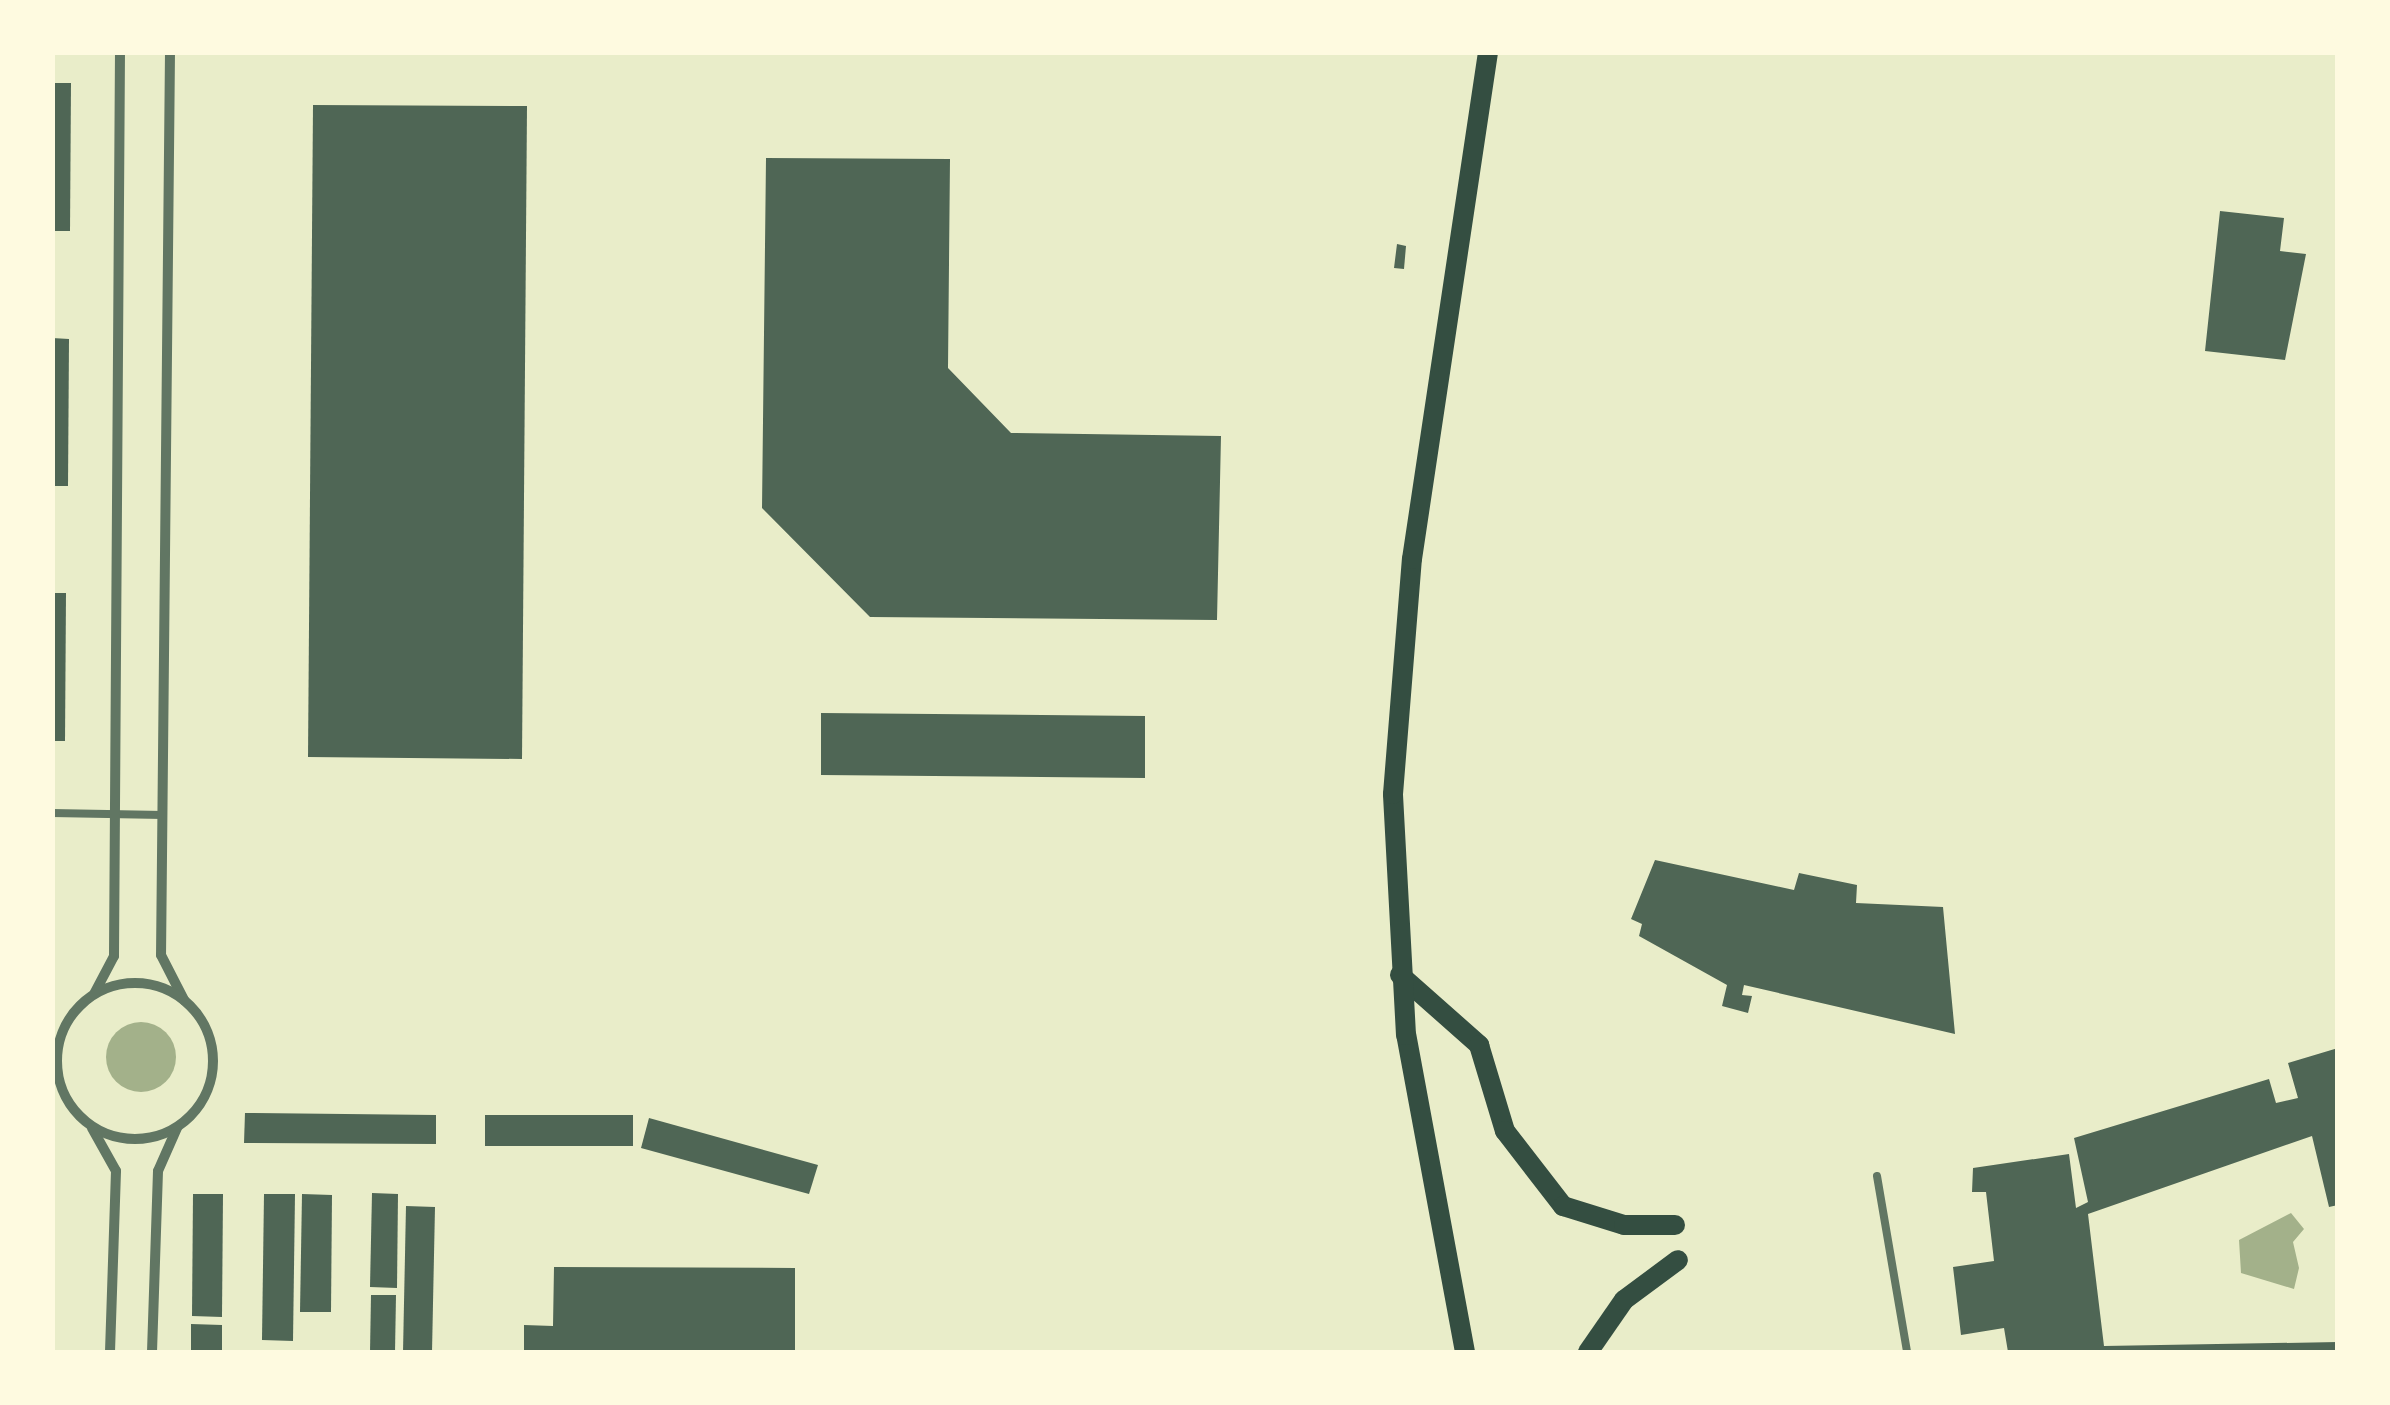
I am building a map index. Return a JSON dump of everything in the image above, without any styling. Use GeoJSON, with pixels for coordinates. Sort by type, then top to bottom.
{"type":"FeatureCollection","features":[{"type":"Feature","properties":{"kind":"main road"},"geometry":{"type":"LineString","coordinates":[[1466,1352],[1418,1111],[1400,975],[1397,703],[1488,52]]}},
{"type":"Feature","properties":{"kind":"main road"},"geometry":{"type":"LineString","coordinates":[[1400,975],[1479,1045],[1505,1131],[1563,1206],[1624,1225],[1675,1225]]}},
{"type":"Feature","properties":{"kind":"main road"},"geometry":{"type":"LineString","coordinates":[[1588,1352],[1624,1300],[1678,1260]]}},
{"type":"Feature","properties":{"kind":"street"},"geometry":{"type":"LineString","coordinates":[[110,1352],[116,1171],[92,1127],[74,1112],[57,1071],[64,1027],[94,994],[114,956],[120,52]]}},
{"type":"Feature","properties":{"kind":"street"},"geometry":{"type":"LineString","coordinates":[[152,1352],[158,1171],[177,1128],[201,1104],[214,1060],[200,1016],[184,1000],[161,955],[170,52]]}},
{"type":"Feature","properties":{"kind":"street"},"geometry":{"type":"LineString","coordinates":[[94,994],[140,982],[184,1000]]}},
{"type":"Feature","properties":{"kind":"street"},"geometry":{"type":"LineString","coordinates":[[92,1127],[134,1140],[177,1128]]}},
{"type":"Feature","properties":{"kind":"lane"},"geometry":{"type":"LineString","coordinates":[[52,814],[164,816]]}},
{"type":"Feature","properties":{"kind":"lane"},"geometry":{"type":"LineString","coordinates":[[1877,1176],[1907,1352]]}},
{"type":"Feature","properties":{"kind":"shaded area"},"geometry":{"type":"Polygon","coordinates":[[[141,1022],[155,1024],[166,1032],[174,1043],[174,1071],[166,1082],[155,1090],[141,1092],[127,1090],[116,1082],[108,1071],[106,1057],[108,1043],[116,1032],[127,1024],[141,1022]]]}},
{"type":"Feature","properties":{"kind":"shaded area"},"geometry":{"type":"Polygon","coordinates":[[[2291,1213],[2304,1229],[2293,1242],[2299,1268],[2294,1289],[2241,1273],[2239,1240],[2291,1213]]]}},
{"type":"Feature","properties":{"kind":"building"},"geometry":{"type":"Polygon","coordinates":[[[52,83],[71,83],[70,231],[52,231],[52,83]]]}},
{"type":"Feature","properties":{"kind":"building"},"geometry":{"type":"Polygon","coordinates":[[[313,105],[527,106],[522,759],[308,757],[313,105]]]}},
{"type":"Feature","properties":{"kind":"building"},"geometry":{"type":"Polygon","coordinates":[[[766,158],[950,159],[948,368],[1011,433],[1221,436],[1217,620],[870,617],[762,508],[766,158]]]}},
{"type":"Feature","properties":{"kind":"building"},"geometry":{"type":"Polygon","coordinates":[[[2220,211],[2284,218],[2280,251],[2306,254],[2285,360],[2205,351],[2220,211]]]}},
{"type":"Feature","properties":{"kind":"building"},"geometry":{"type":"Polygon","coordinates":[[[1397,244],[1406,246],[1404,269],[1394,268],[1397,244]]]}},
{"type":"Feature","properties":{"kind":"building"},"geometry":{"type":"Polygon","coordinates":[[[52,338],[69,339],[68,486],[52,486],[52,338]]]}},
{"type":"Feature","properties":{"kind":"building"},"geometry":{"type":"Polygon","coordinates":[[[52,593],[66,593],[65,741],[52,741],[52,593]]]}},
{"type":"Feature","properties":{"kind":"building"},"geometry":{"type":"Polygon","coordinates":[[[821,713],[1145,716],[1145,778],[821,775],[821,713]]]}},
{"type":"Feature","properties":{"kind":"building"},"geometry":{"type":"Polygon","coordinates":[[[1655,860],[1794,890],[1799,873],[1857,885],[1856,903],[1943,907],[1955,1034],[1744,985],[1742,995],[1752,996],[1748,1013],[1722,1006],[1727,985],[1639,936],[1642,924],[1631,919],[1655,860]]]}},
{"type":"Feature","properties":{"kind":"building"},"geometry":{"type":"Polygon","coordinates":[[[2338,1048],[2338,1205],[2329,1207],[2312,1136],[2088,1214],[2104,1346],[2338,1342],[2338,1352],[2008,1352],[2004,1328],[1961,1335],[1953,1267],[1994,1261],[1986,1192],[1972,1192],[1973,1168],[2069,1154],[2076,1208],[2088,1202],[2074,1138],[2269,1079],[2276,1103],[2298,1098],[2288,1063],[2338,1048]]]}},
{"type":"Feature","properties":{"kind":"building"},"geometry":{"type":"Polygon","coordinates":[[[245,1113],[436,1115],[436,1144],[244,1143],[245,1113]]]}},
{"type":"Feature","properties":{"kind":"building"},"geometry":{"type":"Polygon","coordinates":[[[485,1115],[633,1115],[633,1146],[485,1146],[485,1115]]]}},
{"type":"Feature","properties":{"kind":"building"},"geometry":{"type":"Polygon","coordinates":[[[649,1118],[818,1165],[809,1194],[641,1148],[649,1118]]]}},
{"type":"Feature","properties":{"kind":"building"},"geometry":{"type":"Polygon","coordinates":[[[372,1193],[398,1194],[397,1288],[370,1287],[372,1193]]]}},
{"type":"Feature","properties":{"kind":"building"},"geometry":{"type":"Polygon","coordinates":[[[193,1194],[223,1194],[222,1317],[192,1316],[193,1194]]]}},
{"type":"Feature","properties":{"kind":"building"},"geometry":{"type":"Polygon","coordinates":[[[264,1194],[295,1194],[293,1341],[262,1340],[264,1194]]]}},
{"type":"Feature","properties":{"kind":"building"},"geometry":{"type":"Polygon","coordinates":[[[302,1194],[332,1195],[331,1312],[300,1312],[302,1194]]]}},
{"type":"Feature","properties":{"kind":"building"},"geometry":{"type":"Polygon","coordinates":[[[406,1206],[435,1207],[432,1352],[403,1352],[406,1206]]]}},
{"type":"Feature","properties":{"kind":"building"},"geometry":{"type":"Polygon","coordinates":[[[554,1267],[795,1268],[795,1352],[524,1352],[524,1325],[553,1326],[554,1267]]]}},
{"type":"Feature","properties":{"kind":"building"},"geometry":{"type":"Polygon","coordinates":[[[371,1295],[396,1295],[395,1352],[370,1352],[371,1295]]]}},
{"type":"Feature","properties":{"kind":"building"},"geometry":{"type":"Polygon","coordinates":[[[191,1324],[222,1325],[222,1352],[191,1352],[191,1324]]]}}]}
